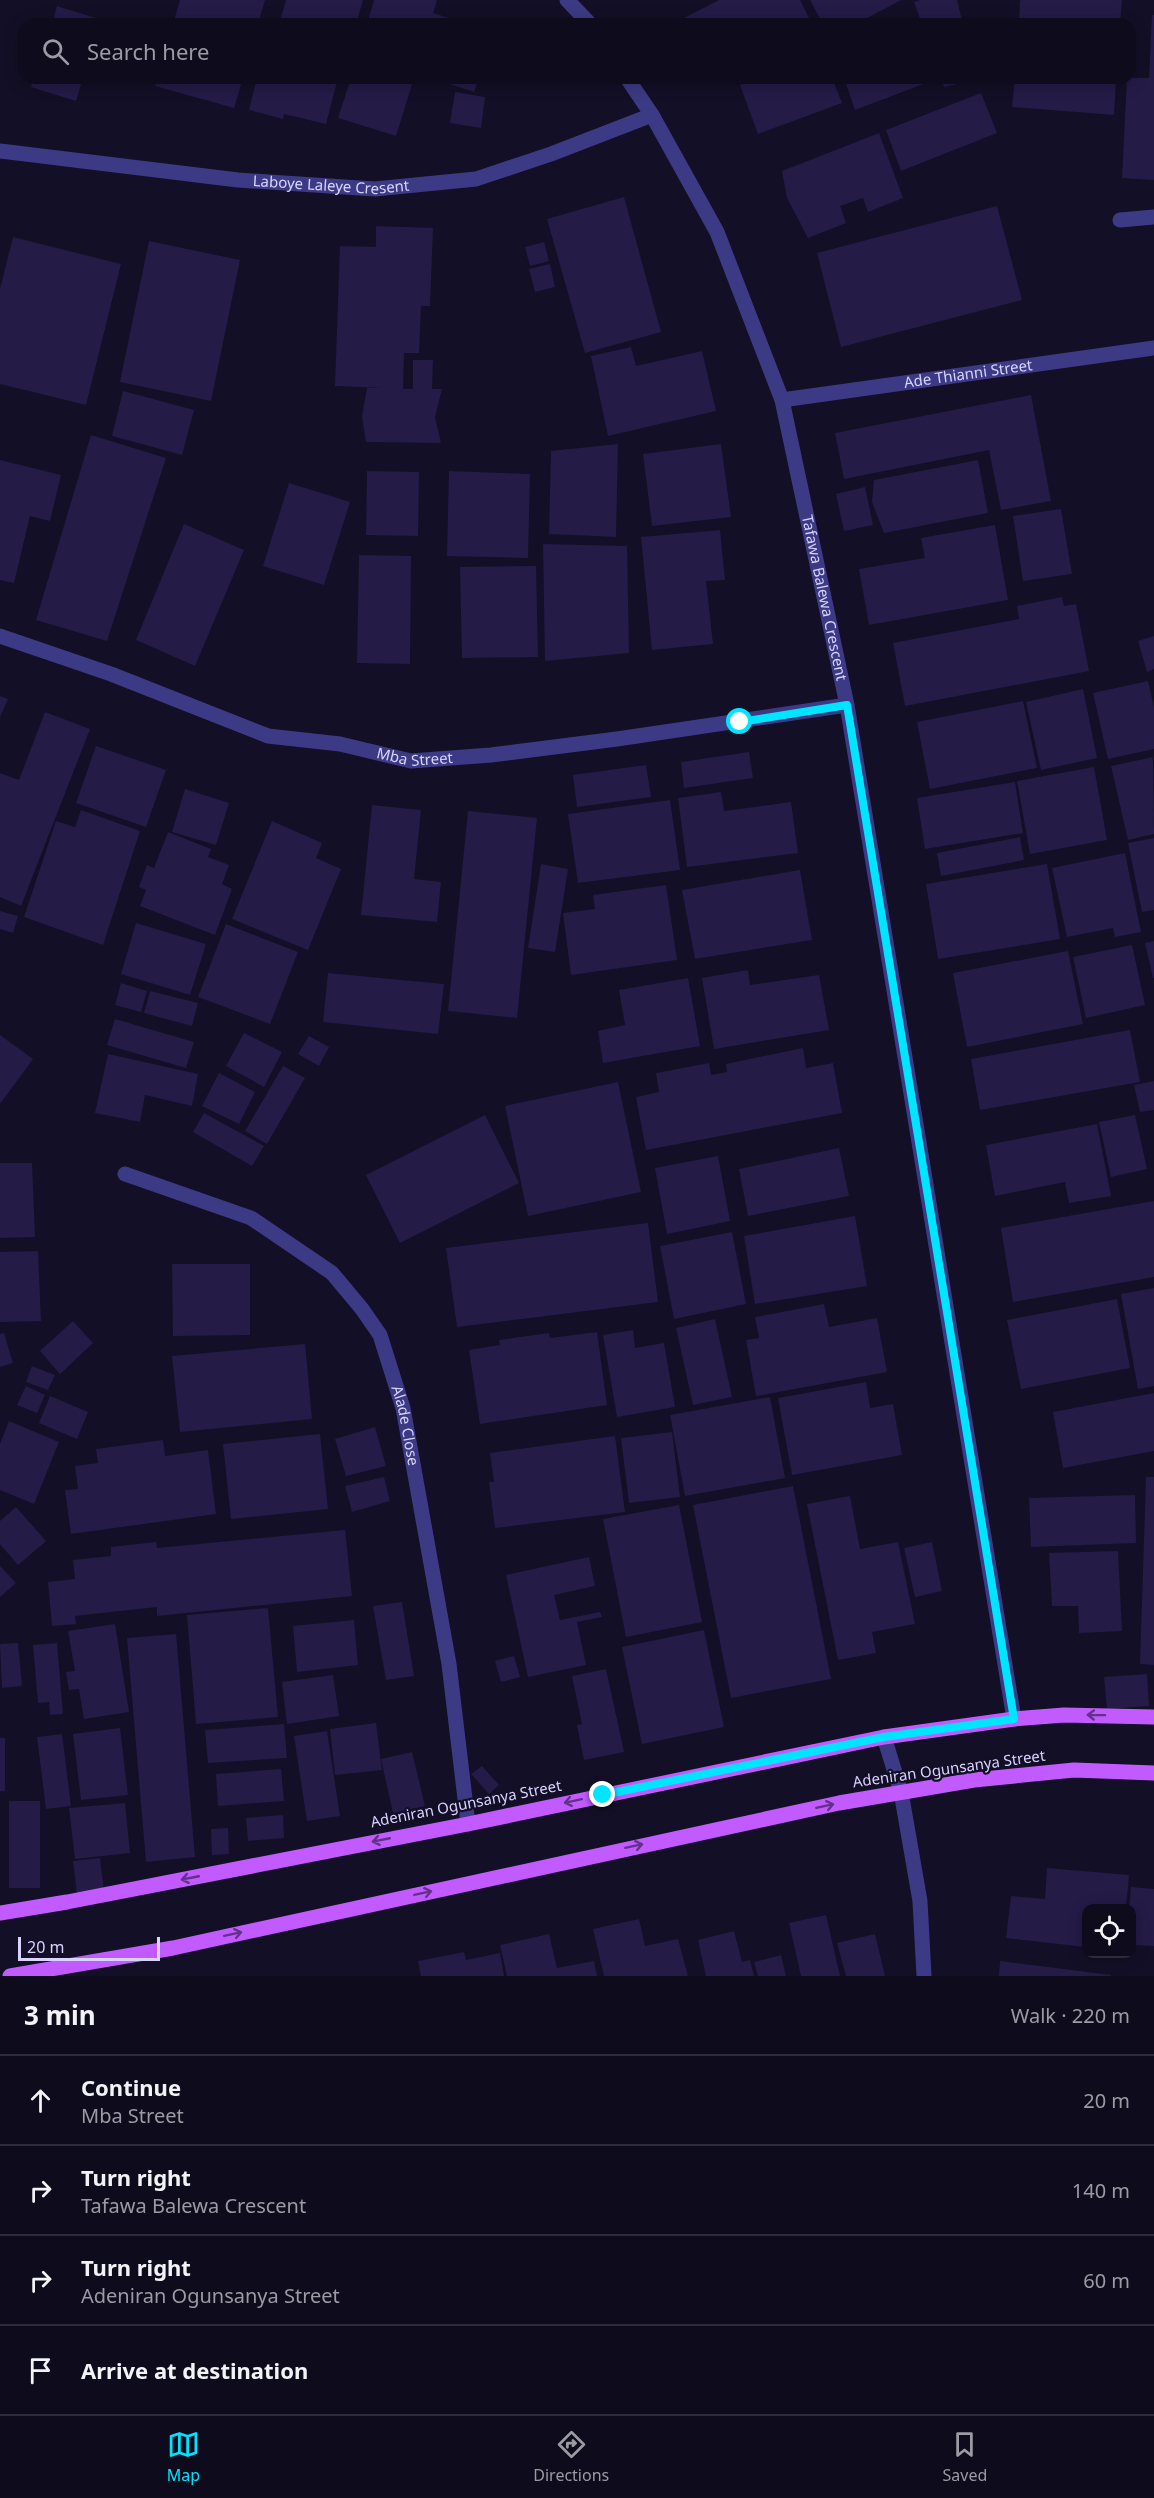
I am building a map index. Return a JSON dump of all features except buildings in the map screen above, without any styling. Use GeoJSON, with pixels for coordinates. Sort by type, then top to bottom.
{"type":"FeatureCollection","features":[{"type":"Feature","properties":{"kind":"main road","name":"Adeniran Ogunsanya Street"},"geometry":{"type":"LineString","coordinates":[[0,1913],[468,1824],[884,1737],[1014,1719],[1064,1715],[1154,1717]]}},
{"type":"Feature","properties":{"kind":"main road","name":"Adeniran Ogunsanya Street"},"geometry":{"type":"LineString","coordinates":[[10,1976],[173,1948],[839,1803],[974,1780],[1074,1770],[1154,1773]]}},
{"type":"Feature","properties":{"kind":"street"},"geometry":{"type":"LineString","coordinates":[[567,0],[584,18]]}},
{"type":"Feature","properties":{"kind":"street","name":"Tafawa Balewa Crescent"},"geometry":{"type":"LineString","coordinates":[[631,84],[652,115],[717,232],[782,400],[847,705],[1014,1719]]}},
{"type":"Feature","properties":{"kind":"street","name":"Laboye Laleye Cresent"},"geometry":{"type":"LineString","coordinates":[[0,151],[238,180],[375,189],[476,179],[551,154],[652,115]]}},
{"type":"Feature","properties":{"kind":"street"},"geometry":{"type":"LineString","coordinates":[[1120,220],[1154,218]]}},
{"type":"Feature","properties":{"kind":"street","name":"Ade Thianni Street"},"geometry":{"type":"LineString","coordinates":[[782,400],[1154,348]]}},
{"type":"Feature","properties":{"kind":"street","name":"Mba Street"},"geometry":{"type":"LineString","coordinates":[[0,636],[111,674],[268,736],[340,744],[411,761],[617,739],[847,705]]}},
{"type":"Feature","properties":{"kind":"street","name":"Alade Close"},"geometry":{"type":"LineString","coordinates":[[125,1174],[251,1218],[332,1273],[380,1335],[403,1408],[449,1664],[468,1824]]}},
{"type":"Feature","properties":{"kind":"street"},"geometry":{"type":"LineString","coordinates":[[884,1737],[901,1792],[920,1901],[924,1976]]}},
{"type":"Feature","properties":{"kind":"route"},"geometry":{"type":"LineString","coordinates":[[603,1795],[884,1737],[1014,1719],[847,705],[740,722]]}}]}
